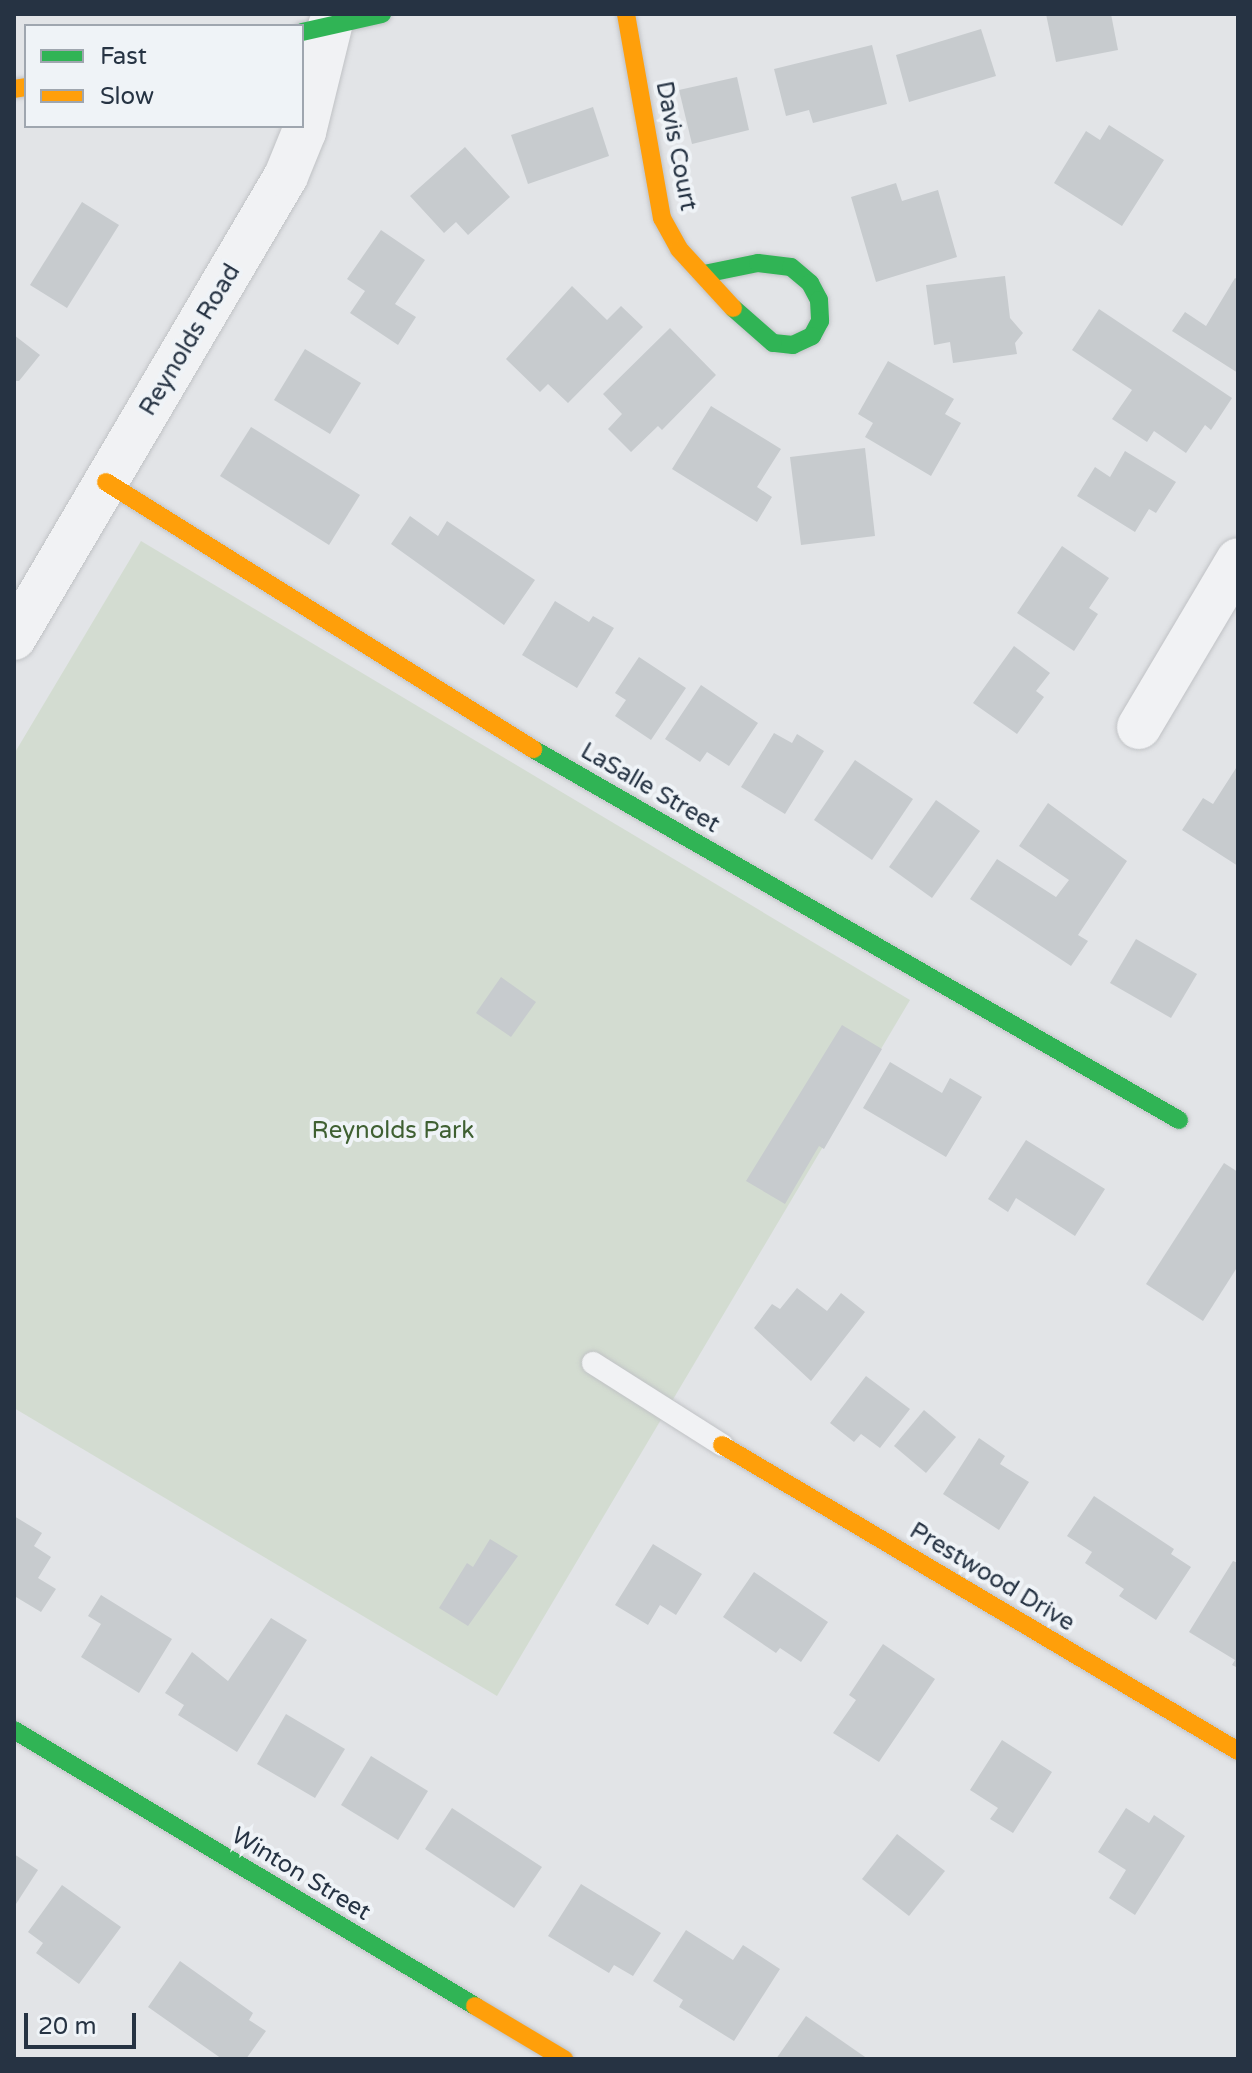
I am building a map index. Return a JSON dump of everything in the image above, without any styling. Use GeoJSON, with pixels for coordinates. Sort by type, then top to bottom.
{"type":"FeatureCollection","features":[{"type":"Feature","properties":{"kind":"street"},"geometry":{"type":"LineString","coordinates":[[316,29],[382,14]]}},
{"type":"Feature","properties":{"kind":"street","name":"Davis Court"},"geometry":{"type":"LineString","coordinates":[[626,14],[662,218],[679,249],[748,325],[773,343],[793,345],[812,336],[820,321],[819,300],[810,283],[791,267],[758,263],[704,274]]}},
{"type":"Feature","properties":{"kind":"street","name":"Reynolds Road"},"geometry":{"type":"LineString","coordinates":[[14,638],[286,176],[304,132],[316,29]]}},
{"type":"Feature","properties":{"kind":"street","name":"LaSalle Street"},"geometry":{"type":"LineString","coordinates":[[106,482],[504,732],[1179,1120]]}},
{"type":"Feature","properties":{"kind":"street"},"geometry":{"type":"LineString","coordinates":[[1139,727],[1238,560]]}},
{"type":"Feature","properties":{"kind":"street","name":"Prestwood Drive"},"geometry":{"type":"LineString","coordinates":[[722,1445],[1238,1751]]}},
{"type":"Feature","properties":{"kind":"street","name":"Winton Street"},"geometry":{"type":"LineString","coordinates":[[14,1730],[564,2059]]}},
{"type":"Feature","properties":{"kind":"lane"},"geometry":{"type":"LineString","coordinates":[[593,1363],[722,1445]]}},
{"type":"Feature","properties":{"kind":"green space","name":"Reynolds Park"},"geometry":{"type":"Polygon","coordinates":[[[141,541],[910,1000],[497,1696],[14,1408],[14,754],[141,541]]]}},
{"type":"Feature","properties":{"kind":"building"},"geometry":{"type":"Polygon","coordinates":[[[1046,14],[1111,14],[1118,50],[1056,62],[1046,14]]]}},
{"type":"Feature","properties":{"kind":"building"},"geometry":{"type":"Polygon","coordinates":[[[981,29],[996,76],[909,102],[896,55],[981,29]]]}},
{"type":"Feature","properties":{"kind":"building"},"geometry":{"type":"Polygon","coordinates":[[[872,45],[887,104],[813,123],[809,110],[786,116],[774,69],[872,45]]]}},
{"type":"Feature","properties":{"kind":"building"},"geometry":{"type":"Polygon","coordinates":[[[737,77],[749,130],[692,144],[679,90],[737,77]]]}},
{"type":"Feature","properties":{"kind":"building"},"geometry":{"type":"Polygon","coordinates":[[[593,107],[609,156],[528,184],[511,135],[593,107]]]}},
{"type":"Feature","properties":{"kind":"building"},"geometry":{"type":"Polygon","coordinates":[[[1109,125],[1164,160],[1122,226],[1054,183],[1086,131],[1100,140],[1109,125]]]}},
{"type":"Feature","properties":{"kind":"building"},"geometry":{"type":"Polygon","coordinates":[[[465,147],[510,197],[468,235],[456,222],[444,233],[410,196],[465,147]]]}},
{"type":"Feature","properties":{"kind":"building"},"geometry":{"type":"Polygon","coordinates":[[[896,183],[902,201],[938,190],[957,257],[876,282],[851,197],[896,183]]]}},
{"type":"Feature","properties":{"kind":"building"},"geometry":{"type":"Polygon","coordinates":[[[82,202],[119,225],[67,308],[30,285],[82,202]]]}},
{"type":"Feature","properties":{"kind":"building"},"geometry":{"type":"Polygon","coordinates":[[[381,230],[425,260],[395,304],[416,317],[398,345],[350,313],[365,291],[347,279],[381,230]]]}},
{"type":"Feature","properties":{"kind":"building"},"geometry":{"type":"Polygon","coordinates":[[[1005,276],[1010,318],[1023,333],[1015,343],[1017,354],[953,363],[950,342],[934,345],[926,285],[1005,276]]]}},
{"type":"Feature","properties":{"kind":"building"},"geometry":{"type":"Polygon","coordinates":[[[1235,278],[1238,280],[1238,373],[1172,331],[1185,312],[1206,326],[1235,278]]]}},
{"type":"Feature","properties":{"kind":"building"},"geometry":{"type":"Polygon","coordinates":[[[572,286],[607,320],[621,306],[643,327],[568,403],[548,384],[540,392],[506,359],[572,286]]]}},
{"type":"Feature","properties":{"kind":"building"},"geometry":{"type":"Polygon","coordinates":[[[1099,309],[1232,398],[1211,430],[1205,425],[1186,453],[1154,431],[1147,442],[1112,419],[1132,390],[1072,350],[1099,309]]]}},
{"type":"Feature","properties":{"kind":"building"},"geometry":{"type":"Polygon","coordinates":[[[670,328],[716,375],[662,430],[658,426],[631,452],[608,429],[622,414],[603,394],[670,328]]]}},
{"type":"Feature","properties":{"kind":"building"},"geometry":{"type":"Polygon","coordinates":[[[14,335],[40,355],[19,381],[14,381],[14,335]]]}},
{"type":"Feature","properties":{"kind":"building"},"geometry":{"type":"Polygon","coordinates":[[[305,349],[361,383],[330,434],[274,400],[305,349]]]}},
{"type":"Feature","properties":{"kind":"building"},"geometry":{"type":"Polygon","coordinates":[[[888,361],[954,399],[945,414],[961,423],[931,476],[865,437],[873,423],[858,414],[888,361]]]}},
{"type":"Feature","properties":{"kind":"building"},"geometry":{"type":"Polygon","coordinates":[[[711,406],[781,449],[757,487],[772,497],[757,522],[672,469],[711,406]]]}},
{"type":"Feature","properties":{"kind":"building"},"geometry":{"type":"Polygon","coordinates":[[[251,427],[360,495],[329,545],[220,476],[251,427]]]}},
{"type":"Feature","properties":{"kind":"building"},"geometry":{"type":"Polygon","coordinates":[[[865,448],[875,536],[801,545],[790,457],[865,448]]]}},
{"type":"Feature","properties":{"kind":"building"},"geometry":{"type":"Polygon","coordinates":[[[1125,451],[1176,482],[1156,513],[1149,509],[1135,532],[1077,496],[1095,467],[1110,477],[1125,451]]]}},
{"type":"Feature","properties":{"kind":"building"},"geometry":{"type":"Polygon","coordinates":[[[410,516],[438,536],[447,521],[535,580],[504,625],[391,544],[410,516]]]}},
{"type":"Feature","properties":{"kind":"building"},"geometry":{"type":"Polygon","coordinates":[[[1062,546],[1109,578],[1089,608],[1098,614],[1074,651],[1017,613],[1062,546]]]}},
{"type":"Feature","properties":{"kind":"building"},"geometry":{"type":"Polygon","coordinates":[[[555,601],[589,622],[593,616],[614,628],[577,688],[522,655],[555,601]]]}},
{"type":"Feature","properties":{"kind":"building"},"geometry":{"type":"Polygon","coordinates":[[[1014,646],[1050,673],[1036,691],[1044,697],[1017,734],[973,703],[1014,646]]]}},
{"type":"Feature","properties":{"kind":"building"},"geometry":{"type":"Polygon","coordinates":[[[639,657],[686,688],[651,740],[615,716],[626,700],[615,693],[639,657]]]}},
{"type":"Feature","properties":{"kind":"building"},"geometry":{"type":"Polygon","coordinates":[[[701,685],[758,723],[729,766],[707,752],[700,762],[665,739],[701,685]]]}},
{"type":"Feature","properties":{"kind":"building"},"geometry":{"type":"Polygon","coordinates":[[[774,733],[792,743],[797,734],[824,751],[785,814],[741,787],[774,733]]]}},
{"type":"Feature","properties":{"kind":"building"},"geometry":{"type":"Polygon","coordinates":[[[855,760],[913,799],[872,860],[814,820],[855,760]]]}},
{"type":"Feature","properties":{"kind":"building"},"geometry":{"type":"Polygon","coordinates":[[[1238,765],[1238,866],[1182,830],[1203,798],[1213,804],[1238,765]]]}},
{"type":"Feature","properties":{"kind":"building"},"geometry":{"type":"Polygon","coordinates":[[[936,800],[980,831],[932,898],[889,867],[936,800]]]}},
{"type":"Feature","properties":{"kind":"building"},"geometry":{"type":"Polygon","coordinates":[[[1048,803],[1127,861],[1078,935],[1088,941],[1071,966],[970,899],[997,859],[1056,897],[1069,880],[1019,846],[1048,803]]]}},
{"type":"Feature","properties":{"kind":"building"},"geometry":{"type":"Polygon","coordinates":[[[1136,939],[1197,974],[1171,1018],[1110,983],[1136,939]]]}},
{"type":"Feature","properties":{"kind":"building"},"geometry":{"type":"Polygon","coordinates":[[[501,977],[536,1002],[511,1037],[476,1013],[501,977]]]}},
{"type":"Feature","properties":{"kind":"building"},"geometry":{"type":"Polygon","coordinates":[[[842,1025],[882,1049],[824,1149],[819,1146],[785,1204],[746,1181],[842,1025]]]}},
{"type":"Feature","properties":{"kind":"building"},"geometry":{"type":"Polygon","coordinates":[[[890,1062],[942,1093],[950,1078],[982,1097],[946,1157],[863,1108],[890,1062]]]}},
{"type":"Feature","properties":{"kind":"building"},"geometry":{"type":"Polygon","coordinates":[[[1026,1140],[1105,1189],[1075,1236],[1016,1198],[1008,1212],[988,1199],[1026,1140]]]}},
{"type":"Feature","properties":{"kind":"building"},"geometry":{"type":"Polygon","coordinates":[[[1224,1163],[1238,1172],[1238,1266],[1203,1321],[1146,1284],[1224,1163]]]}},
{"type":"Feature","properties":{"kind":"building"},"geometry":{"type":"Polygon","coordinates":[[[797,1288],[827,1311],[841,1293],[865,1312],[811,1381],[754,1328],[772,1304],[780,1309],[797,1288]]]}},
{"type":"Feature","properties":{"kind":"building"},"geometry":{"type":"Polygon","coordinates":[[[866,1376],[910,1409],[880,1448],[861,1434],[854,1442],[830,1423],[866,1376]]]}},
{"type":"Feature","properties":{"kind":"building"},"geometry":{"type":"Polygon","coordinates":[[[924,1410],[956,1437],[926,1473],[894,1446],[924,1410]]]}},
{"type":"Feature","properties":{"kind":"building"},"geometry":{"type":"Polygon","coordinates":[[[979,1438],[1005,1456],[1000,1464],[1029,1482],[999,1530],[943,1494],[979,1438]]]}},
{"type":"Feature","properties":{"kind":"building"},"geometry":{"type":"Polygon","coordinates":[[[1094,1496],[1174,1549],[1171,1554],[1191,1567],[1156,1620],[1119,1596],[1124,1589],[1085,1563],[1092,1552],[1067,1536],[1094,1496]]]}},
{"type":"Feature","properties":{"kind":"building"},"geometry":{"type":"Polygon","coordinates":[[[14,1516],[42,1533],[34,1546],[51,1557],[38,1578],[56,1589],[41,1612],[16,1597],[14,1601],[14,1516]]]}},
{"type":"Feature","properties":{"kind":"building"},"geometry":{"type":"Polygon","coordinates":[[[490,1539],[518,1556],[468,1626],[439,1608],[467,1563],[473,1567],[490,1539]]]}},
{"type":"Feature","properties":{"kind":"building"},"geometry":{"type":"Polygon","coordinates":[[[653,1544],[702,1574],[676,1615],[660,1605],[648,1625],[615,1605],[653,1544]]]}},
{"type":"Feature","properties":{"kind":"building"},"geometry":{"type":"Polygon","coordinates":[[[1233,1561],[1238,1563],[1238,1668],[1232,1665],[1235,1660],[1189,1632],[1233,1561]]]}},
{"type":"Feature","properties":{"kind":"building"},"geometry":{"type":"Polygon","coordinates":[[[754,1572],[828,1622],[801,1662],[780,1648],[776,1653],[723,1617],[754,1572]]]}},
{"type":"Feature","properties":{"kind":"building"},"geometry":{"type":"Polygon","coordinates":[[[101,1595],[172,1639],[139,1693],[81,1657],[101,1624],[88,1616],[101,1595]]]}},
{"type":"Feature","properties":{"kind":"building"},"geometry":{"type":"Polygon","coordinates":[[[271,1618],[307,1640],[237,1752],[178,1715],[184,1705],[165,1693],[192,1652],[228,1681],[271,1618]]]}},
{"type":"Feature","properties":{"kind":"building"},"geometry":{"type":"Polygon","coordinates":[[[883,1644],[935,1679],[879,1762],[833,1733],[856,1700],[849,1695],[883,1644]]]}},
{"type":"Feature","properties":{"kind":"building"},"geometry":{"type":"Polygon","coordinates":[[[286,1714],[345,1749],[315,1798],[257,1764],[286,1714]]]}},
{"type":"Feature","properties":{"kind":"building"},"geometry":{"type":"Polygon","coordinates":[[[1002,1740],[1052,1772],[1013,1833],[990,1819],[998,1808],[970,1790],[1002,1740]]]}},
{"type":"Feature","properties":{"kind":"building"},"geometry":{"type":"Polygon","coordinates":[[[371,1756],[428,1791],[398,1840],[341,1805],[371,1756]]]}},
{"type":"Feature","properties":{"kind":"building"},"geometry":{"type":"Polygon","coordinates":[[[452,1808],[542,1867],[514,1908],[425,1849],[452,1808]]]}},
{"type":"Feature","properties":{"kind":"building"},"geometry":{"type":"Polygon","coordinates":[[[1126,1808],[1149,1823],[1154,1815],[1185,1836],[1135,1915],[1109,1898],[1126,1870],[1098,1852],[1126,1808]]]}},
{"type":"Feature","properties":{"kind":"building"},"geometry":{"type":"Polygon","coordinates":[[[897,1834],[945,1871],[909,1916],[862,1879],[897,1834]]]}},
{"type":"Feature","properties":{"kind":"building"},"geometry":{"type":"Polygon","coordinates":[[[14,1854],[38,1870],[14,1907],[14,1854]]]}},
{"type":"Feature","properties":{"kind":"building"},"geometry":{"type":"Polygon","coordinates":[[[581,1884],[661,1933],[633,1976],[614,1965],[609,1973],[548,1936],[581,1884]]]}},
{"type":"Feature","properties":{"kind":"building"},"geometry":{"type":"Polygon","coordinates":[[[62,1885],[121,1927],[79,1984],[36,1953],[43,1943],[28,1932],[62,1885]]]}},
{"type":"Feature","properties":{"kind":"building"},"geometry":{"type":"Polygon","coordinates":[[[686,1930],[733,1960],[743,1945],[780,1969],[734,2041],[679,2007],[683,2000],[653,1981],[686,1930]]]}},
{"type":"Feature","properties":{"kind":"building"},"geometry":{"type":"Polygon","coordinates":[[[180,1961],[253,2013],[249,2020],[266,2031],[246,2059],[222,2059],[148,2007],[180,1961]]]}},
{"type":"Feature","properties":{"kind":"building"},"geometry":{"type":"Polygon","coordinates":[[[806,2016],[868,2059],[776,2059],[806,2016]]]}},
{"type":"Feature","properties":{"kind":"traffic: fast"},"geometry":{"type":"LineString","coordinates":[[304,32],[382,14]]}},
{"type":"Feature","properties":{"kind":"traffic: fast"},"geometry":{"type":"LineString","coordinates":[[704,274],[758,263],[791,267],[810,283],[819,300],[820,321],[812,336],[793,345],[773,343],[733,308]]}},
{"type":"Feature","properties":{"kind":"traffic: fast"},"geometry":{"type":"LineString","coordinates":[[533,749],[1179,1120]]}},
{"type":"Feature","properties":{"kind":"traffic: fast"},"geometry":{"type":"LineString","coordinates":[[14,1730],[475,2006]]}},
{"type":"Feature","properties":{"kind":"traffic: slow"},"geometry":{"type":"LineString","coordinates":[[626,14],[662,218],[679,249],[733,308]]}},
{"type":"Feature","properties":{"kind":"traffic: slow"},"geometry":{"type":"LineString","coordinates":[[14,89],[24,87]]}},
{"type":"Feature","properties":{"kind":"traffic: slow"},"geometry":{"type":"LineString","coordinates":[[106,482],[533,749]]}},
{"type":"Feature","properties":{"kind":"traffic: slow"},"geometry":{"type":"LineString","coordinates":[[722,1445],[1238,1751]]}},
{"type":"Feature","properties":{"kind":"traffic: slow"},"geometry":{"type":"LineString","coordinates":[[475,2006],[564,2059]]}}]}
